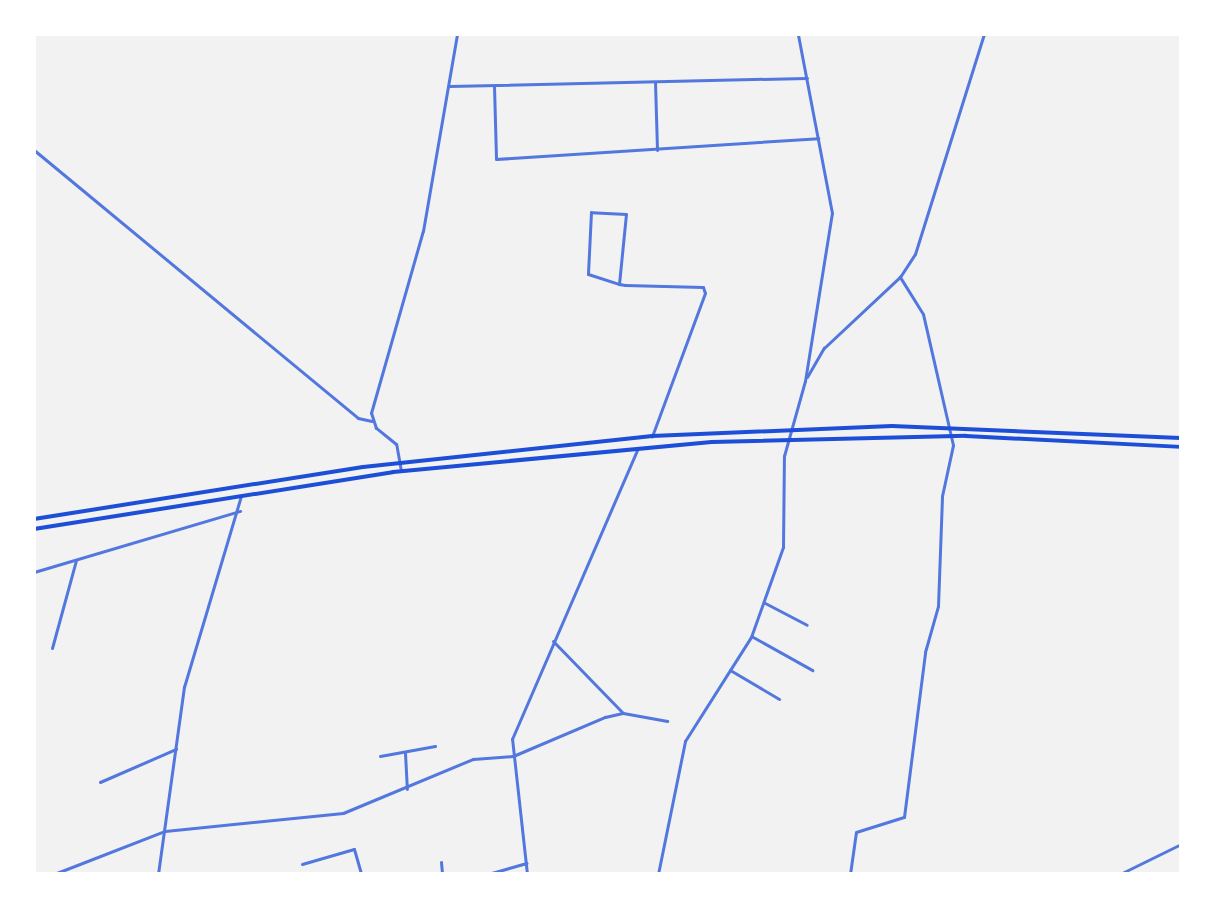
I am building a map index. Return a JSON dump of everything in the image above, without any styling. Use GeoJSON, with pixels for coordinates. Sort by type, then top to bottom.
{"type":"FeatureCollection","features":[{"type":"Feature","properties":{"kind":"highway"},"geometry":{"type":"LineString","coordinates":[[34,519],[400,463],[652,436],[792,427],[950,426],[1181,438]]}},
{"type":"Feature","properties":{"kind":"highway"},"geometry":{"type":"LineString","coordinates":[[34,529],[401,471],[638,448],[953,436],[1181,447]]}},
{"type":"Feature","properties":{"kind":"street"},"geometry":{"type":"LineString","coordinates":[[372,421],[423,231],[457,34]]}},
{"type":"Feature","properties":{"kind":"street"},"geometry":{"type":"LineString","coordinates":[[658,874],[685,741],[751,637],[783,547],[787,440],[805,381],[832,213],[798,34]]}},
{"type":"Feature","properties":{"kind":"street"},"geometry":{"type":"LineString","coordinates":[[805,381],[824,348],[900,277],[926,226],[943,154],[984,34]]}},
{"type":"Feature","properties":{"kind":"street"},"geometry":{"type":"LineString","coordinates":[[449,86],[807,78]]}},
{"type":"Feature","properties":{"kind":"street"},"geometry":{"type":"LineString","coordinates":[[655,82],[657,150]]}},
{"type":"Feature","properties":{"kind":"street"},"geometry":{"type":"LineString","coordinates":[[494,86],[496,159],[818,138]]}},
{"type":"Feature","properties":{"kind":"street"},"geometry":{"type":"LineString","coordinates":[[34,150],[358,418],[372,421],[396,444],[401,471]]}},
{"type":"Feature","properties":{"kind":"street"},"geometry":{"type":"LineString","coordinates":[[619,284],[626,214],[591,212],[584,270],[619,284],[703,287],[705,293],[652,436]]}},
{"type":"Feature","properties":{"kind":"street"},"geometry":{"type":"LineString","coordinates":[[850,874],[856,832],[904,817],[925,652],[938,606],[942,496],[953,436],[923,314],[900,277]]}},
{"type":"Feature","properties":{"kind":"street"},"geometry":{"type":"LineString","coordinates":[[527,874],[512,739],[638,448]]}},
{"type":"Feature","properties":{"kind":"street"},"geometry":{"type":"LineString","coordinates":[[158,874],[184,687],[240,511],[241,486]]}},
{"type":"Feature","properties":{"kind":"street"},"geometry":{"type":"LineString","coordinates":[[34,572],[240,511]]}},
{"type":"Feature","properties":{"kind":"street"},"geometry":{"type":"LineString","coordinates":[[52,648],[76,560]]}},
{"type":"Feature","properties":{"kind":"street"},"geometry":{"type":"LineString","coordinates":[[765,603],[807,625]]}},
{"type":"Feature","properties":{"kind":"street"},"geometry":{"type":"LineString","coordinates":[[751,637],[812,670]]}},
{"type":"Feature","properties":{"kind":"street"},"geometry":{"type":"LineString","coordinates":[[553,641],[623,713]]}},
{"type":"Feature","properties":{"kind":"street"},"geometry":{"type":"LineString","coordinates":[[730,670],[779,699]]}},
{"type":"Feature","properties":{"kind":"street"},"geometry":{"type":"LineString","coordinates":[[54,874],[165,831],[343,813],[473,759],[513,756],[597,719],[623,713],[667,721]]}},
{"type":"Feature","properties":{"kind":"street"},"geometry":{"type":"LineString","coordinates":[[380,756],[435,746]]}},
{"type":"Feature","properties":{"kind":"street"},"geometry":{"type":"LineString","coordinates":[[100,782],[176,749]]}},
{"type":"Feature","properties":{"kind":"street"},"geometry":{"type":"LineString","coordinates":[[405,752],[407,789]]}},
{"type":"Feature","properties":{"kind":"street"},"geometry":{"type":"LineString","coordinates":[[1120,874],[1181,844]]}},
{"type":"Feature","properties":{"kind":"street"},"geometry":{"type":"LineString","coordinates":[[302,864],[354,849],[361,874]]}},
{"type":"Feature","properties":{"kind":"street"},"geometry":{"type":"LineString","coordinates":[[441,862],[442,874]]}},
{"type":"Feature","properties":{"kind":"street"},"geometry":{"type":"LineString","coordinates":[[488,874],[526,863]]}}]}
